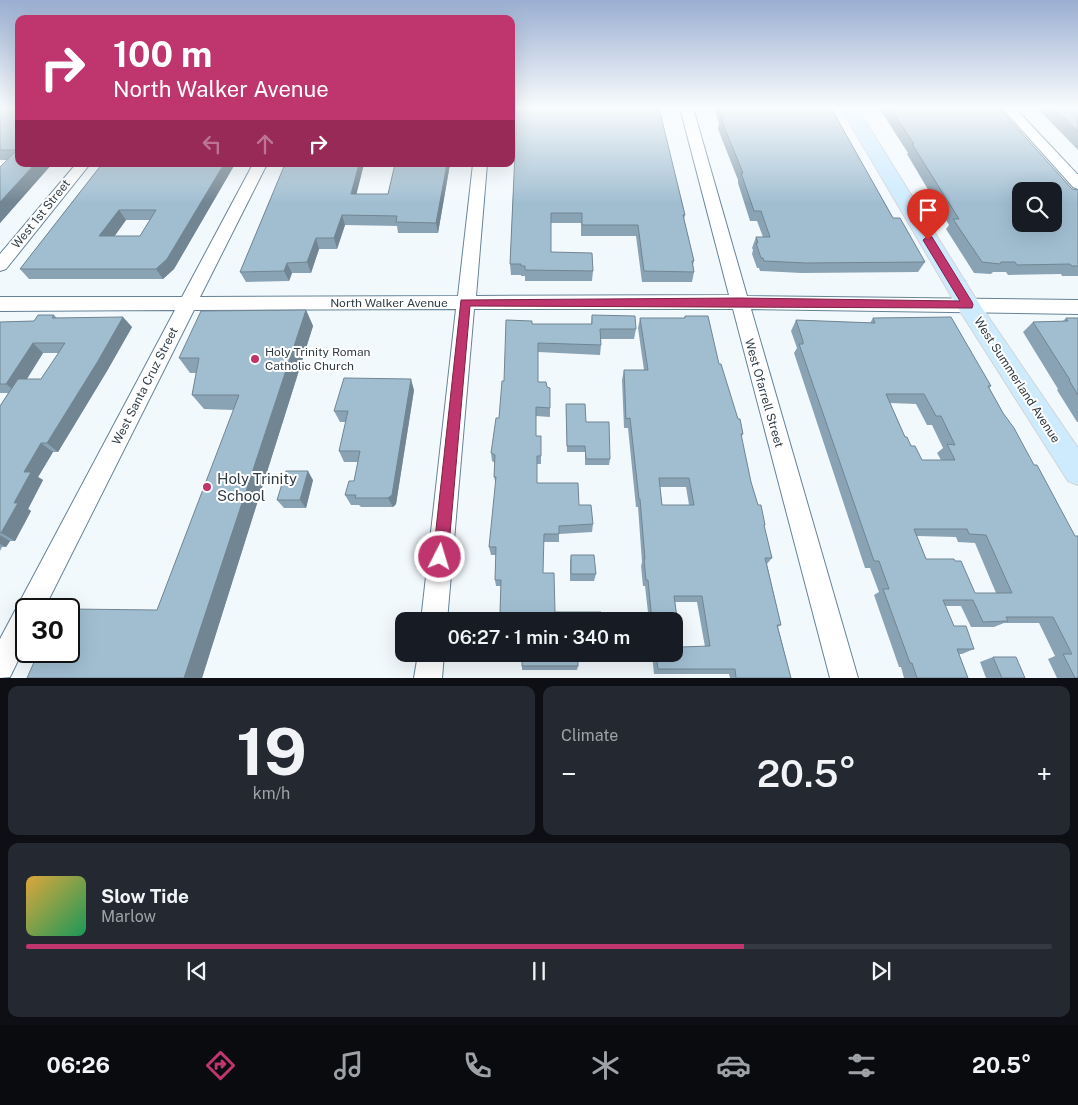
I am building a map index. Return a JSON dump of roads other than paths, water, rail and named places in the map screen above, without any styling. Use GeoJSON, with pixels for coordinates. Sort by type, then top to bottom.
{"type":"FeatureCollection","features":[{"type":"Feature","properties":{"kind":"main road","name":"West Summerland Avenue"},"geometry":{"type":"LineString","coordinates":[[868,140],[968,305],[1078,472]]}},
{"type":"Feature","properties":{"kind":"street","name":"West Ofarrell Street"},"geometry":{"type":"LineString","coordinates":[[694,140],[738,302],[844,678]]}},
{"type":"Feature","properties":{"kind":"street"},"geometry":{"type":"LineString","coordinates":[[1037,140],[1078,184]]}},
{"type":"Feature","properties":{"kind":"street","name":"West 1st Street"},"geometry":{"type":"LineString","coordinates":[[0,265],[81,167]]}},
{"type":"Feature","properties":{"kind":"street","name":"West Santa Cruz Street"},"geometry":{"type":"LineString","coordinates":[[36,598],[258,167]]}},
{"type":"Feature","properties":{"kind":"street"},"geometry":{"type":"LineString","coordinates":[[435,612],[480,167]]}},
{"type":"Feature","properties":{"kind":"street","name":"North Walker Avenue"},"geometry":{"type":"LineString","coordinates":[[0,304],[738,302],[1078,306]]}},
{"type":"Feature","properties":{"kind":"street"},"geometry":{"type":"LineString","coordinates":[[0,668],[15,639]]}},
{"type":"Feature","properties":{"kind":"street"},"geometry":{"type":"LineString","coordinates":[[428,678],[430,662]]}},
{"type":"Feature","properties":{"kind":"place","name":"Holy Trinity Roman Catholic Church"},"geometry":{"type":"Point","coordinates":[255,359]}},
{"type":"Feature","properties":{"kind":"place","name":"Holy Trinity School"},"geometry":{"type":"Point","coordinates":[207,487]}}]}
